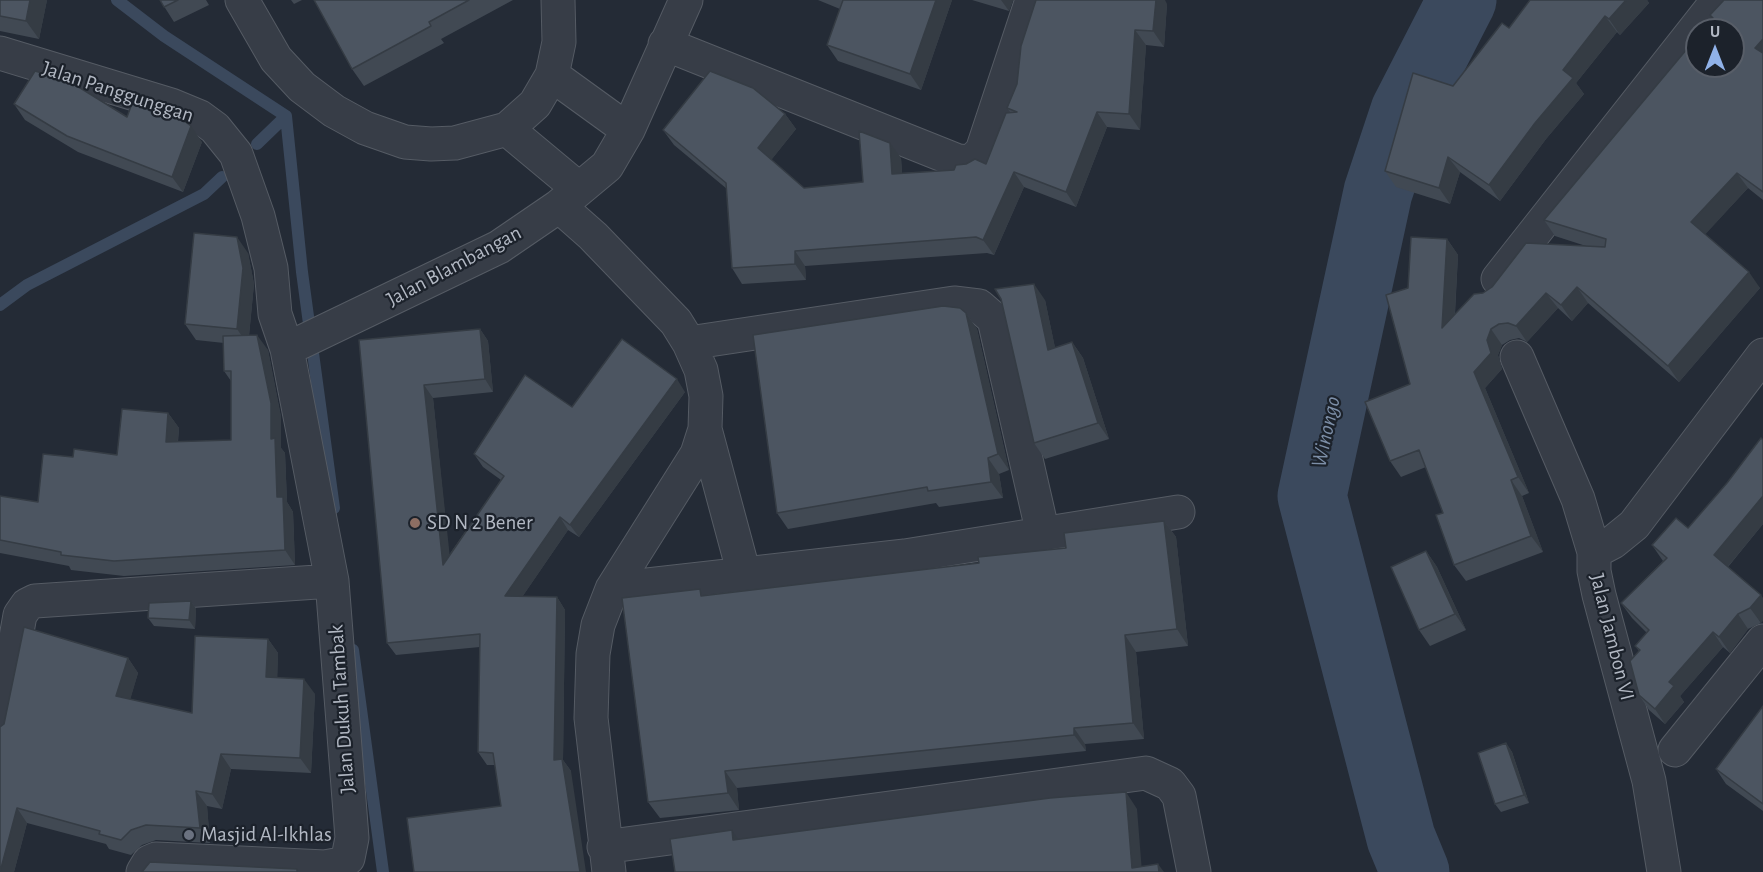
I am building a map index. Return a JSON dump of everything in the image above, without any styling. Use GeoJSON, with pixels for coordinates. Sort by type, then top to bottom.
{"type":"FeatureCollection","features":[{"type":"Feature","properties":{"kind":"street"},"geometry":{"type":"LineString","coordinates":[[242,0],[276,59],[296,80],[334,111],[364,128],[405,142],[431,144],[455,143],[507,129],[535,104],[552,75],[559,42],[558,0]]}},
{"type":"Feature","properties":{"kind":"street","name":"Jalan Blambangan"},"geometry":{"type":"LineString","coordinates":[[306,340],[499,247],[569,197],[607,166],[628,130],[686,0]]}},
{"type":"Feature","properties":{"kind":"street"},"geometry":{"type":"LineString","coordinates":[[665,44],[958,161],[971,162],[982,151],[1032,0]]}},
{"type":"Feature","properties":{"kind":"street"},"geometry":{"type":"LineString","coordinates":[[1488,291],[1718,0]]}},
{"type":"Feature","properties":{"kind":"street","name":"Jalan Panggunggan"},"geometry":{"type":"LineString","coordinates":[[0,54],[171,105],[200,117],[216,128],[236,154],[258,216],[271,268],[275,314],[306,340]]}},
{"type":"Feature","properties":{"kind":"street"},"geometry":{"type":"LineString","coordinates":[[552,75],[628,130]]}},
{"type":"Feature","properties":{"kind":"street"},"geometry":{"type":"LineString","coordinates":[[507,129],[662,304],[689,343],[701,370],[706,396],[705,429],[697,454],[683,480],[653,522],[612,589],[598,625],[590,686],[591,718],[606,859],[1146,773],[1170,784],[1179,796],[1194,872]]}},
{"type":"Feature","properties":{"kind":"street"},"geometry":{"type":"LineString","coordinates":[[689,343],[954,303],[979,306],[994,319],[1043,534]]}},
{"type":"Feature","properties":{"kind":"street","name":"Jalan Dukuh Tambak"},"geometry":{"type":"LineString","coordinates":[[142,872],[149,862],[168,858],[310,870],[341,864],[348,858],[352,838],[332,580],[306,340]]}},
{"type":"Feature","properties":{"kind":"street","name":"Jalan Jambon VI"},"geometry":{"type":"LineString","coordinates":[[1664,872],[1649,781],[1599,595],[1594,571],[1594,552],[1613,542],[1634,525],[1763,355]]}},
{"type":"Feature","properties":{"kind":"street"},"geometry":{"type":"LineString","coordinates":[[1517,357],[1578,499],[1594,552]]}},
{"type":"Feature","properties":{"kind":"street"},"geometry":{"type":"LineString","coordinates":[[705,429],[744,574]]}},
{"type":"Feature","properties":{"kind":"street"},"geometry":{"type":"LineString","coordinates":[[612,589],[905,556],[1178,512]]}},
{"type":"Feature","properties":{"kind":"street"},"geometry":{"type":"LineString","coordinates":[[0,727],[20,615],[27,605],[35,601],[332,580]]}},
{"type":"Feature","properties":{"kind":"street"},"geometry":{"type":"LineString","coordinates":[[1675,750],[1763,641]]}},
{"type":"Feature","properties":{"kind":"building"},"geometry":{"type":"Polygon","coordinates":[[[0,0],[30,0],[26,21],[0,16],[0,0]]]}},
{"type":"Feature","properties":{"kind":"building"},"geometry":{"type":"Polygon","coordinates":[[[160,0],[178,0],[164,7],[160,0]]]}},
{"type":"Feature","properties":{"kind":"building"},"geometry":{"type":"Polygon","coordinates":[[[314,0],[469,0],[429,22],[431,26],[352,69],[314,0]]]}},
{"type":"Feature","properties":{"kind":"building"},"geometry":{"type":"Polygon","coordinates":[[[843,0],[936,0],[910,74],[827,45],[843,0]]]}},
{"type":"Feature","properties":{"kind":"building"},"geometry":{"type":"Polygon","coordinates":[[[1036,0],[1156,0],[1153,31],[1135,30],[1129,114],[1097,112],[1066,192],[1014,172],[983,240],[976,237],[795,251],[795,264],[732,268],[726,183],[663,130],[710,71],[753,88],[785,114],[758,148],[804,188],[863,182],[859,131],[890,143],[892,174],[954,170],[956,165],[966,164],[975,159],[986,164],[1006,113],[1017,112],[1007,108],[1017,84],[1021,46],[1036,0]]]}},
{"type":"Feature","properties":{"kind":"building"},"geometry":{"type":"Polygon","coordinates":[[[1530,0],[1626,0],[1609,19],[1605,16],[1563,70],[1573,78],[1535,123],[1489,185],[1448,157],[1439,188],[1385,171],[1413,73],[1453,86],[1502,23],[1509,28],[1530,0]]]}},
{"type":"Feature","properties":{"kind":"building"},"geometry":{"type":"Polygon","coordinates":[[[1724,0],[1763,0],[1763,39],[1755,48],[1763,53],[1763,192],[1737,173],[1691,222],[1749,272],[1668,366],[1577,287],[1561,305],[1546,293],[1516,326],[1508,323],[1499,324],[1491,329],[1487,340],[1491,353],[1474,372],[1518,477],[1511,480],[1531,536],[1454,565],[1436,515],[1443,513],[1419,450],[1390,461],[1365,402],[1410,384],[1386,295],[1408,288],[1411,237],[1447,239],[1442,328],[1474,294],[1483,293],[1492,287],[1526,243],[1605,247],[1606,239],[1544,220],[1685,51],[1685,78],[1745,78],[1745,18],[1713,18],[1710,15],[1724,0]]]}},
{"type":"Feature","properties":{"kind":"building"},"geometry":{"type":"Polygon","coordinates":[[[35,71],[69,81],[127,117],[133,101],[180,118],[191,126],[172,177],[67,136],[14,104],[35,71]]]}},
{"type":"Feature","properties":{"kind":"building"},"geometry":{"type":"Polygon","coordinates":[[[194,233],[237,237],[243,268],[237,329],[185,324],[194,233]]]}},
{"type":"Feature","properties":{"kind":"building"},"geometry":{"type":"Polygon","coordinates":[[[1034,284],[1048,350],[1072,342],[1098,423],[1034,443],[1001,299],[995,289],[1034,284]]]}},
{"type":"Feature","properties":{"kind":"building"},"geometry":{"type":"Polygon","coordinates":[[[943,306],[960,308],[966,313],[998,454],[988,458],[991,482],[928,491],[927,487],[777,513],[753,335],[943,306]]]}},
{"type":"Feature","properties":{"kind":"building"},"geometry":{"type":"Polygon","coordinates":[[[480,329],[485,379],[424,385],[443,565],[504,476],[474,454],[525,375],[572,407],[622,339],[677,379],[570,525],[560,517],[505,596],[557,597],[554,760],[562,759],[580,872],[414,872],[407,818],[501,806],[493,753],[478,752],[480,634],[387,643],[359,340],[480,329]]]}},
{"type":"Feature","properties":{"kind":"building"},"geometry":{"type":"Polygon","coordinates":[[[257,335],[271,403],[271,439],[275,438],[277,497],[283,497],[285,550],[114,561],[61,555],[61,552],[0,540],[0,496],[38,502],[43,454],[73,457],[74,449],[117,455],[122,409],[168,413],[166,442],[231,440],[231,371],[224,371],[223,336],[257,335]]]}},
{"type":"Feature","properties":{"kind":"building"},"geometry":{"type":"Polygon","coordinates":[[[1761,438],[1763,440],[1763,496],[1714,555],[1761,595],[1750,608],[1738,614],[1719,637],[1713,632],[1669,682],[1674,686],[1655,709],[1639,695],[1630,661],[1640,650],[1635,646],[1649,630],[1621,603],[1667,558],[1652,545],[1676,518],[1688,528],[1727,483],[1761,438]]]}},
{"type":"Feature","properties":{"kind":"building"},"geometry":{"type":"Polygon","coordinates":[[[1164,521],[1177,629],[1125,635],[1133,723],[1074,728],[1074,735],[725,771],[728,793],[648,802],[622,598],[700,589],[701,596],[979,563],[978,557],[1066,548],[1064,533],[1164,521]]]}},
{"type":"Feature","properties":{"kind":"building"},"geometry":{"type":"Polygon","coordinates":[[[1426,551],[1455,614],[1419,630],[1391,567],[1426,551]]]}},
{"type":"Feature","properties":{"kind":"building"},"geometry":{"type":"Polygon","coordinates":[[[191,601],[189,620],[148,618],[149,603],[191,601]]]}},
{"type":"Feature","properties":{"kind":"building"},"geometry":{"type":"Polygon","coordinates":[[[24,627],[128,658],[116,696],[192,713],[195,636],[268,639],[266,677],[304,679],[300,758],[221,754],[212,794],[196,791],[200,828],[146,825],[131,830],[121,840],[99,834],[100,831],[17,808],[0,872],[0,727],[4,724],[24,627]]]}},
{"type":"Feature","properties":{"kind":"building"},"geometry":{"type":"Polygon","coordinates":[[[1763,706],[1763,804],[1716,769],[1763,706]]]}},
{"type":"Feature","properties":{"kind":"building"},"geometry":{"type":"Polygon","coordinates":[[[1506,743],[1524,795],[1495,804],[1478,753],[1506,743]]]}},
{"type":"Feature","properties":{"kind":"building"},"geometry":{"type":"Polygon","coordinates":[[[1126,792],[1132,868],[1158,864],[1159,872],[675,872],[670,839],[732,830],[733,840],[1050,798],[1126,792]]]}},
{"type":"Feature","properties":{"kind":"building"},"geometry":{"type":"Polygon","coordinates":[[[150,862],[297,869],[297,872],[142,872],[150,862]]]}},
{"type":"Feature","properties":{"kind":"waterway"},"geometry":{"type":"LineString","coordinates":[[117,0],[164,36],[286,116]]}},
{"type":"Feature","properties":{"kind":"waterway","name":"Winongo"},"geometry":{"type":"LineString","coordinates":[[1415,872],[1401,838],[1312,496],[1378,192],[1405,111],[1462,0]]}},
{"type":"Feature","properties":{"kind":"waterway"},"geometry":{"type":"LineString","coordinates":[[286,116],[302,272],[334,508]]}},
{"type":"Feature","properties":{"kind":"waterway"},"geometry":{"type":"LineString","coordinates":[[257,144],[286,116]]}},
{"type":"Feature","properties":{"kind":"waterway"},"geometry":{"type":"LineString","coordinates":[[0,305],[27,285],[204,194],[222,177]]}},
{"type":"Feature","properties":{"kind":"waterway"},"geometry":{"type":"LineString","coordinates":[[353,650],[383,872]]}},
{"type":"Feature","properties":{"kind":"place","name":"SD N 2 Bener"},"geometry":{"type":"Point","coordinates":[415,523]}},
{"type":"Feature","properties":{"kind":"place","name":"Masjid Al-Ikhlas"},"geometry":{"type":"Point","coordinates":[189,835]}}]}
